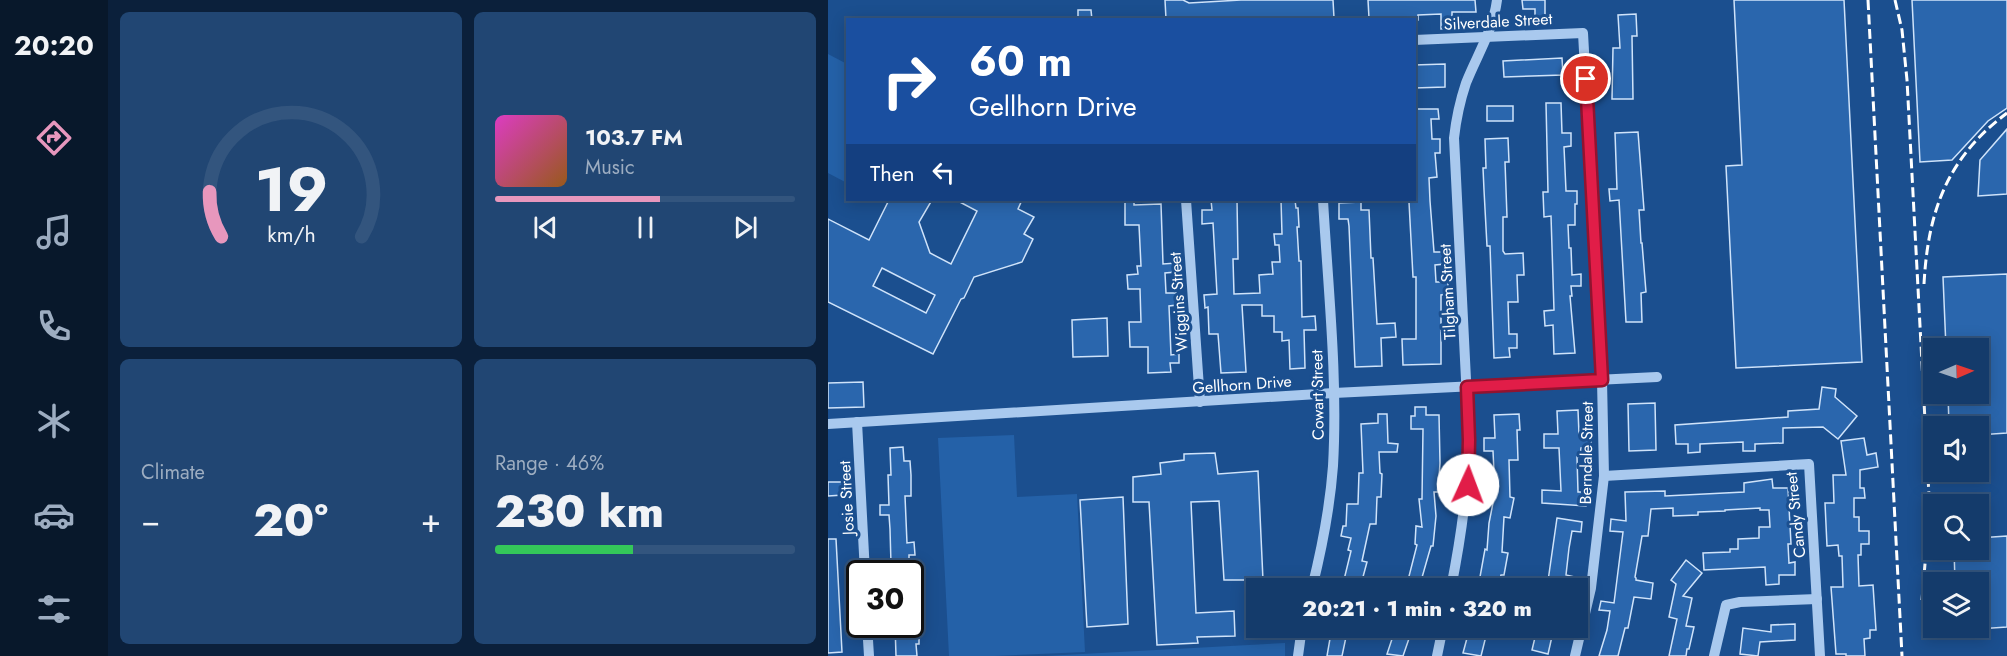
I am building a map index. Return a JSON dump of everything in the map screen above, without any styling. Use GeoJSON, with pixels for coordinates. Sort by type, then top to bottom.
{"type":"FeatureCollection","features":[{"type":"Feature","properties":{"kind":"street","name":"Tilgham Street"},"geometry":{"type":"LineString","coordinates":[[1453,578],[1468,485],[1469,440],[1454,138],[1460,101],[1488,36],[1496,13],[1497,0]]}},
{"type":"Feature","properties":{"kind":"street","name":"Silverdale Street"},"geometry":{"type":"LineString","coordinates":[[1416,40],[1583,33]]}},
{"type":"Feature","properties":{"kind":"street","name":"Berndale Street"},"geometry":{"type":"LineString","coordinates":[[1575,656],[1591,588],[1604,476],[1602,380],[1583,33]]}},
{"type":"Feature","properties":{"kind":"street","name":"Wiggins Street"},"geometry":{"type":"LineString","coordinates":[[1186,201],[1200,402]]}},
{"type":"Feature","properties":{"kind":"street","name":"Cowart Street"},"geometry":{"type":"LineString","coordinates":[[1315,578],[1322,549],[1333,466],[1334,393],[1323,201]]}},
{"type":"Feature","properties":{"kind":"street","name":"Gellhorn Drive"},"geometry":{"type":"LineString","coordinates":[[828,424],[1334,393],[1657,377]]}},
{"type":"Feature","properties":{"kind":"street","name":"Josie Street"},"geometry":{"type":"LineString","coordinates":[[857,422],[864,560]]}},
{"type":"Feature","properties":{"kind":"street","name":"Candy Street"},"geometry":{"type":"LineString","coordinates":[[1604,476],[1809,464],[1820,656]]}},
{"type":"Feature","properties":{"kind":"street"},"geometry":{"type":"LineString","coordinates":[[1714,656],[1726,605],[1740,602],[1817,599]]}},
{"type":"Feature","properties":{"kind":"street"},"geometry":{"type":"LineString","coordinates":[[868,638],[869,656]]}},
{"type":"Feature","properties":{"kind":"street"},"geometry":{"type":"LineString","coordinates":[[1298,656],[1300,638]]}},
{"type":"Feature","properties":{"kind":"street"},"geometry":{"type":"LineString","coordinates":[[1437,656],[1441,638]]}},
{"type":"Feature","properties":{"kind":"shaded area"},"geometry":{"type":"Polygon","coordinates":[[[828,54],[846,63],[846,182],[828,173],[828,54]]]}},
{"type":"Feature","properties":{"kind":"shaded area"},"geometry":{"type":"Polygon","coordinates":[[[1014,435],[1017,497],[1077,494],[1085,652],[949,656],[938,438],[1014,435]]]}},
{"type":"Feature","properties":{"kind":"shaded area"},"geometry":{"type":"Polygon","coordinates":[[[1285,643],[1285,656],[1045,656],[1285,643]]]}},
{"type":"Feature","properties":{"kind":"building"},"geometry":{"type":"Polygon","coordinates":[[[1165,0],[1183,0],[1189,3],[1241,0],[1333,0],[1334,18],[1166,18],[1165,0]]]}},
{"type":"Feature","properties":{"kind":"building"},"geometry":{"type":"Polygon","coordinates":[[[1368,0],[1475,0],[1476,12],[1452,12],[1452,28],[1441,29],[1441,14],[1418,15],[1418,20],[1416,18],[1369,18],[1368,0]]]}},
{"type":"Feature","properties":{"kind":"building"},"geometry":{"type":"Polygon","coordinates":[[[1522,0],[1545,0],[1545,18],[1535,18],[1535,9],[1523,9],[1522,0]]]}},
{"type":"Feature","properties":{"kind":"building"},"geometry":{"type":"Polygon","coordinates":[[[1734,0],[1844,0],[1862,362],[1736,368],[1726,166],[1742,165],[1734,0]]]}},
{"type":"Feature","properties":{"kind":"building"},"geometry":{"type":"Polygon","coordinates":[[[1912,0],[2007,0],[2007,108],[1988,121],[1952,160],[1920,162],[1912,0]]]}},
{"type":"Feature","properties":{"kind":"building"},"geometry":{"type":"Polygon","coordinates":[[[1078,10],[1091,10],[1092,18],[1078,18],[1078,10]]]}},
{"type":"Feature","properties":{"kind":"building"},"geometry":{"type":"Polygon","coordinates":[[[1636,14],[1637,36],[1632,36],[1633,99],[1612,99],[1613,48],[1620,48],[1618,15],[1636,14]]]}},
{"type":"Feature","properties":{"kind":"building"},"geometry":{"type":"Polygon","coordinates":[[[1562,58],[1563,75],[1504,77],[1503,61],[1562,58]]]}},
{"type":"Feature","properties":{"kind":"building"},"geometry":{"type":"Polygon","coordinates":[[[1445,64],[1445,87],[1416,88],[1416,65],[1445,64]]]}},
{"type":"Feature","properties":{"kind":"building"},"geometry":{"type":"Polygon","coordinates":[[[1546,103],[1561,103],[1562,133],[1571,133],[1571,146],[1564,147],[1566,191],[1577,191],[1577,204],[1575,204],[1575,225],[1568,225],[1569,248],[1571,248],[1572,275],[1581,274],[1581,286],[1571,286],[1572,296],[1570,296],[1575,353],[1554,354],[1553,325],[1545,326],[1544,311],[1554,310],[1551,216],[1544,217],[1543,192],[1548,192],[1546,103]]]}},
{"type":"Feature","properties":{"kind":"building"},"geometry":{"type":"Polygon","coordinates":[[[1487,106],[1513,106],[1513,121],[1487,121],[1487,106]]]}},
{"type":"Feature","properties":{"kind":"building"},"geometry":{"type":"Polygon","coordinates":[[[1416,109],[1438,109],[1439,119],[1431,119],[1432,139],[1440,139],[1440,153],[1435,153],[1437,177],[1429,178],[1434,252],[1445,252],[1445,264],[1435,265],[1436,282],[1448,282],[1448,294],[1441,295],[1441,364],[1403,365],[1402,339],[1416,339],[1416,277],[1413,277],[1409,202],[1416,201],[1416,109]]]}},
{"type":"Feature","properties":{"kind":"building"},"geometry":{"type":"Polygon","coordinates":[[[2007,129],[2007,194],[1978,196],[1980,160],[2007,129]]]}},
{"type":"Feature","properties":{"kind":"building"},"geometry":{"type":"Polygon","coordinates":[[[1638,132],[1644,210],[1639,210],[1646,292],[1641,293],[1642,322],[1626,322],[1619,200],[1610,201],[1609,189],[1617,189],[1615,133],[1638,132]]]}},
{"type":"Feature","properties":{"kind":"building"},"geometry":{"type":"Polygon","coordinates":[[[1508,138],[1509,162],[1505,162],[1507,217],[1503,217],[1503,251],[1505,254],[1523,253],[1524,275],[1517,275],[1518,302],[1508,302],[1509,334],[1517,334],[1517,348],[1509,348],[1510,357],[1494,358],[1490,246],[1487,246],[1483,168],[1486,168],[1485,139],[1508,138]]]}},
{"type":"Feature","properties":{"kind":"building"},"geometry":{"type":"Polygon","coordinates":[[[888,201],[931,201],[919,222],[930,253],[951,264],[977,211],[958,201],[1022,201],[1018,209],[1034,217],[1024,234],[1033,239],[1022,262],[974,277],[933,354],[828,302],[828,219],[869,240],[888,201]],[[882,268],[873,286],[926,313],[935,295],[882,268]]]}},
{"type":"Feature","properties":{"kind":"building"},"geometry":{"type":"Polygon","coordinates":[[[1211,201],[1237,201],[1238,259],[1233,259],[1234,294],[1260,293],[1259,275],[1273,274],[1272,262],[1280,262],[1279,245],[1275,245],[1274,234],[1282,234],[1281,201],[1295,201],[1296,208],[1298,208],[1302,317],[1315,316],[1316,330],[1304,330],[1305,368],[1290,369],[1289,340],[1282,341],[1282,332],[1274,332],[1274,316],[1262,316],[1262,305],[1242,305],[1246,372],[1221,373],[1218,334],[1209,334],[1208,307],[1205,308],[1204,295],[1217,294],[1213,223],[1202,224],[1202,210],[1212,210],[1211,201]]]}},
{"type":"Feature","properties":{"kind":"building"},"geometry":{"type":"Polygon","coordinates":[[[1125,202],[1134,202],[1134,205],[1161,204],[1163,264],[1176,263],[1176,272],[1165,273],[1166,293],[1176,293],[1177,305],[1169,306],[1171,355],[1179,354],[1179,363],[1170,363],[1171,372],[1148,373],[1148,347],[1130,347],[1129,322],[1141,322],[1140,289],[1128,289],[1127,275],[1138,274],[1137,266],[1141,266],[1139,225],[1125,225],[1125,202]]]}},
{"type":"Feature","properties":{"kind":"building"},"geometry":{"type":"Polygon","coordinates":[[[1361,202],[1361,210],[1369,210],[1377,324],[1395,323],[1396,337],[1381,338],[1382,366],[1355,367],[1349,226],[1348,219],[1339,219],[1339,203],[1361,202]]]}},
{"type":"Feature","properties":{"kind":"building"},"geometry":{"type":"Polygon","coordinates":[[[2007,274],[2007,433],[1989,434],[1989,416],[1949,416],[1948,404],[1989,404],[1989,338],[1946,338],[1943,277],[2007,274]]]}},
{"type":"Feature","properties":{"kind":"building"},"geometry":{"type":"Polygon","coordinates":[[[1107,318],[1108,356],[1073,357],[1072,320],[1107,318]]]}},
{"type":"Feature","properties":{"kind":"building"},"geometry":{"type":"Polygon","coordinates":[[[863,382],[864,407],[828,408],[828,383],[863,382]]]}},
{"type":"Feature","properties":{"kind":"building"},"geometry":{"type":"Polygon","coordinates":[[[1822,387],[1836,389],[1835,397],[1857,416],[1838,439],[1823,427],[1783,428],[1783,443],[1755,444],[1755,451],[1743,451],[1743,442],[1700,444],[1700,452],[1688,453],[1688,444],[1676,444],[1675,425],[1788,417],[1788,411],[1819,409],[1822,387]]]}},
{"type":"Feature","properties":{"kind":"building"},"geometry":{"type":"Polygon","coordinates":[[[1655,403],[1656,450],[1629,451],[1628,404],[1655,403]]]}},
{"type":"Feature","properties":{"kind":"building"},"geometry":{"type":"Polygon","coordinates":[[[1415,407],[1426,407],[1426,415],[1439,415],[1440,463],[1438,492],[1434,492],[1436,516],[1433,546],[1431,546],[1422,578],[1409,578],[1417,545],[1415,544],[1416,526],[1422,527],[1419,499],[1422,499],[1423,429],[1411,429],[1411,416],[1415,416],[1415,407]]]}},
{"type":"Feature","properties":{"kind":"building"},"geometry":{"type":"Polygon","coordinates":[[[1578,410],[1579,434],[1591,434],[1591,448],[1581,448],[1580,457],[1577,457],[1578,492],[1587,492],[1586,506],[1542,503],[1542,490],[1561,491],[1559,448],[1544,448],[1544,434],[1558,434],[1557,411],[1578,410]]]}},
{"type":"Feature","properties":{"kind":"building"},"geometry":{"type":"Polygon","coordinates":[[[1378,414],[1387,414],[1388,443],[1398,444],[1397,452],[1379,452],[1380,473],[1382,474],[1381,497],[1377,497],[1376,524],[1370,524],[1362,561],[1367,562],[1363,578],[1344,578],[1351,551],[1348,550],[1351,538],[1341,536],[1343,526],[1346,526],[1347,504],[1358,504],[1359,473],[1363,473],[1361,424],[1378,423],[1378,414]]]}},
{"type":"Feature","properties":{"kind":"building"},"geometry":{"type":"Polygon","coordinates":[[[1519,414],[1518,460],[1509,460],[1510,497],[1514,498],[1510,518],[1504,517],[1502,552],[1508,553],[1504,575],[1501,575],[1500,578],[1480,578],[1485,549],[1487,550],[1493,503],[1483,502],[1485,493],[1495,494],[1493,451],[1484,451],[1484,438],[1495,438],[1494,415],[1519,414]]]}},
{"type":"Feature","properties":{"kind":"building"},"geometry":{"type":"Polygon","coordinates":[[[1864,438],[1867,455],[1876,453],[1878,467],[1860,470],[1860,488],[1864,488],[1865,498],[1854,498],[1854,517],[1859,517],[1859,531],[1869,531],[1869,544],[1861,544],[1861,555],[1858,555],[1859,586],[1873,585],[1876,630],[1870,630],[1870,638],[1864,639],[1865,656],[1846,656],[1846,654],[1836,654],[1831,587],[1843,587],[1842,556],[1839,556],[1838,545],[1827,546],[1825,503],[1834,503],[1833,475],[1846,475],[1841,441],[1864,438]]]}},
{"type":"Feature","properties":{"kind":"building"},"geometry":{"type":"Polygon","coordinates":[[[903,447],[904,461],[910,461],[911,496],[905,496],[907,543],[914,542],[915,555],[909,555],[909,560],[891,560],[889,515],[880,515],[880,505],[889,505],[890,448],[903,447]]]}},
{"type":"Feature","properties":{"kind":"building"},"geometry":{"type":"Polygon","coordinates":[[[1215,453],[1218,474],[1258,471],[1263,578],[1224,580],[1219,501],[1191,502],[1196,613],[1234,611],[1235,636],[1197,637],[1198,643],[1157,645],[1149,502],[1133,502],[1133,477],[1161,474],[1160,463],[1184,460],[1184,454],[1215,453]]]}},
{"type":"Feature","properties":{"kind":"building"},"geometry":{"type":"Polygon","coordinates":[[[1772,479],[1773,488],[1788,488],[1791,544],[1788,544],[1789,563],[1795,562],[1795,575],[1779,575],[1779,584],[1766,585],[1765,567],[1704,570],[1703,553],[1730,552],[1730,549],[1738,549],[1738,539],[1759,538],[1759,527],[1770,527],[1769,510],[1760,510],[1760,508],[1725,510],[1698,512],[1698,515],[1673,516],[1673,508],[1651,509],[1648,536],[1642,536],[1635,577],[1636,580],[1653,583],[1651,599],[1634,597],[1628,628],[1625,628],[1618,656],[1599,656],[1610,611],[1599,610],[1601,601],[1614,603],[1623,532],[1610,531],[1611,519],[1626,521],[1625,492],[1665,491],[1665,496],[1744,492],[1744,483],[1772,479]]]}},
{"type":"Feature","properties":{"kind":"building"},"geometry":{"type":"Polygon","coordinates":[[[828,482],[842,482],[843,495],[828,496],[828,482]]]}},
{"type":"Feature","properties":{"kind":"building"},"geometry":{"type":"Polygon","coordinates":[[[1123,497],[1128,624],[1087,627],[1080,500],[1123,497]]]}},
{"type":"Feature","properties":{"kind":"building"},"geometry":{"type":"Polygon","coordinates":[[[1557,518],[1582,522],[1581,532],[1572,531],[1569,548],[1566,575],[1575,578],[1548,578],[1557,518]]]}},
{"type":"Feature","properties":{"kind":"building"},"geometry":{"type":"Polygon","coordinates":[[[2007,536],[2007,627],[1989,628],[1989,572],[1955,572],[1954,560],[1989,560],[1989,537],[2007,536]]]}},
{"type":"Feature","properties":{"kind":"building"},"geometry":{"type":"Polygon","coordinates":[[[828,539],[836,539],[842,652],[828,653],[828,539]]]}},
{"type":"Feature","properties":{"kind":"building"},"geometry":{"type":"Polygon","coordinates":[[[1686,560],[1702,573],[1683,596],[1692,598],[1686,626],[1694,627],[1686,656],[1669,656],[1677,619],[1669,617],[1676,584],[1671,580],[1686,560]]]}},
{"type":"Feature","properties":{"kind":"building"},"geometry":{"type":"Polygon","coordinates":[[[1795,624],[1795,640],[1760,642],[1758,656],[1740,654],[1743,628],[1771,632],[1771,625],[1795,624]]]}},
{"type":"Feature","properties":{"kind":"building"},"geometry":{"type":"Polygon","coordinates":[[[895,638],[919,638],[919,644],[916,644],[917,656],[896,656],[895,638]]]}},
{"type":"Feature","properties":{"kind":"building"},"geometry":{"type":"Polygon","coordinates":[[[1330,638],[1346,638],[1342,656],[1327,656],[1330,638]]]}},
{"type":"Feature","properties":{"kind":"building"},"geometry":{"type":"Polygon","coordinates":[[[1392,638],[1409,638],[1403,656],[1387,654],[1392,638]]]}},
{"type":"Feature","properties":{"kind":"building"},"geometry":{"type":"Polygon","coordinates":[[[1467,638],[1486,638],[1481,656],[1463,653],[1467,638]]]}},
{"type":"Feature","properties":{"kind":"building"},"geometry":{"type":"Polygon","coordinates":[[[1535,638],[1552,638],[1548,654],[1532,650],[1535,638]]]}},
{"type":"Feature","properties":{"kind":"railway"},"geometry":{"type":"LineString","coordinates":[[1868,0],[1902,656]]}},
{"type":"Feature","properties":{"kind":"railway"},"geometry":{"type":"LineString","coordinates":[[1895,0],[1902,30],[1907,80],[1929,496],[1922,600]]}},
{"type":"Feature","properties":{"kind":"railway"},"geometry":{"type":"LineString","coordinates":[[1924,284],[1930,233],[1944,188],[1969,148],[2007,113]]}},
{"type":"Feature","properties":{"kind":"route"},"geometry":{"type":"LineString","coordinates":[[1468,485],[1467,387],[1602,380],[1586,79]]}}]}
